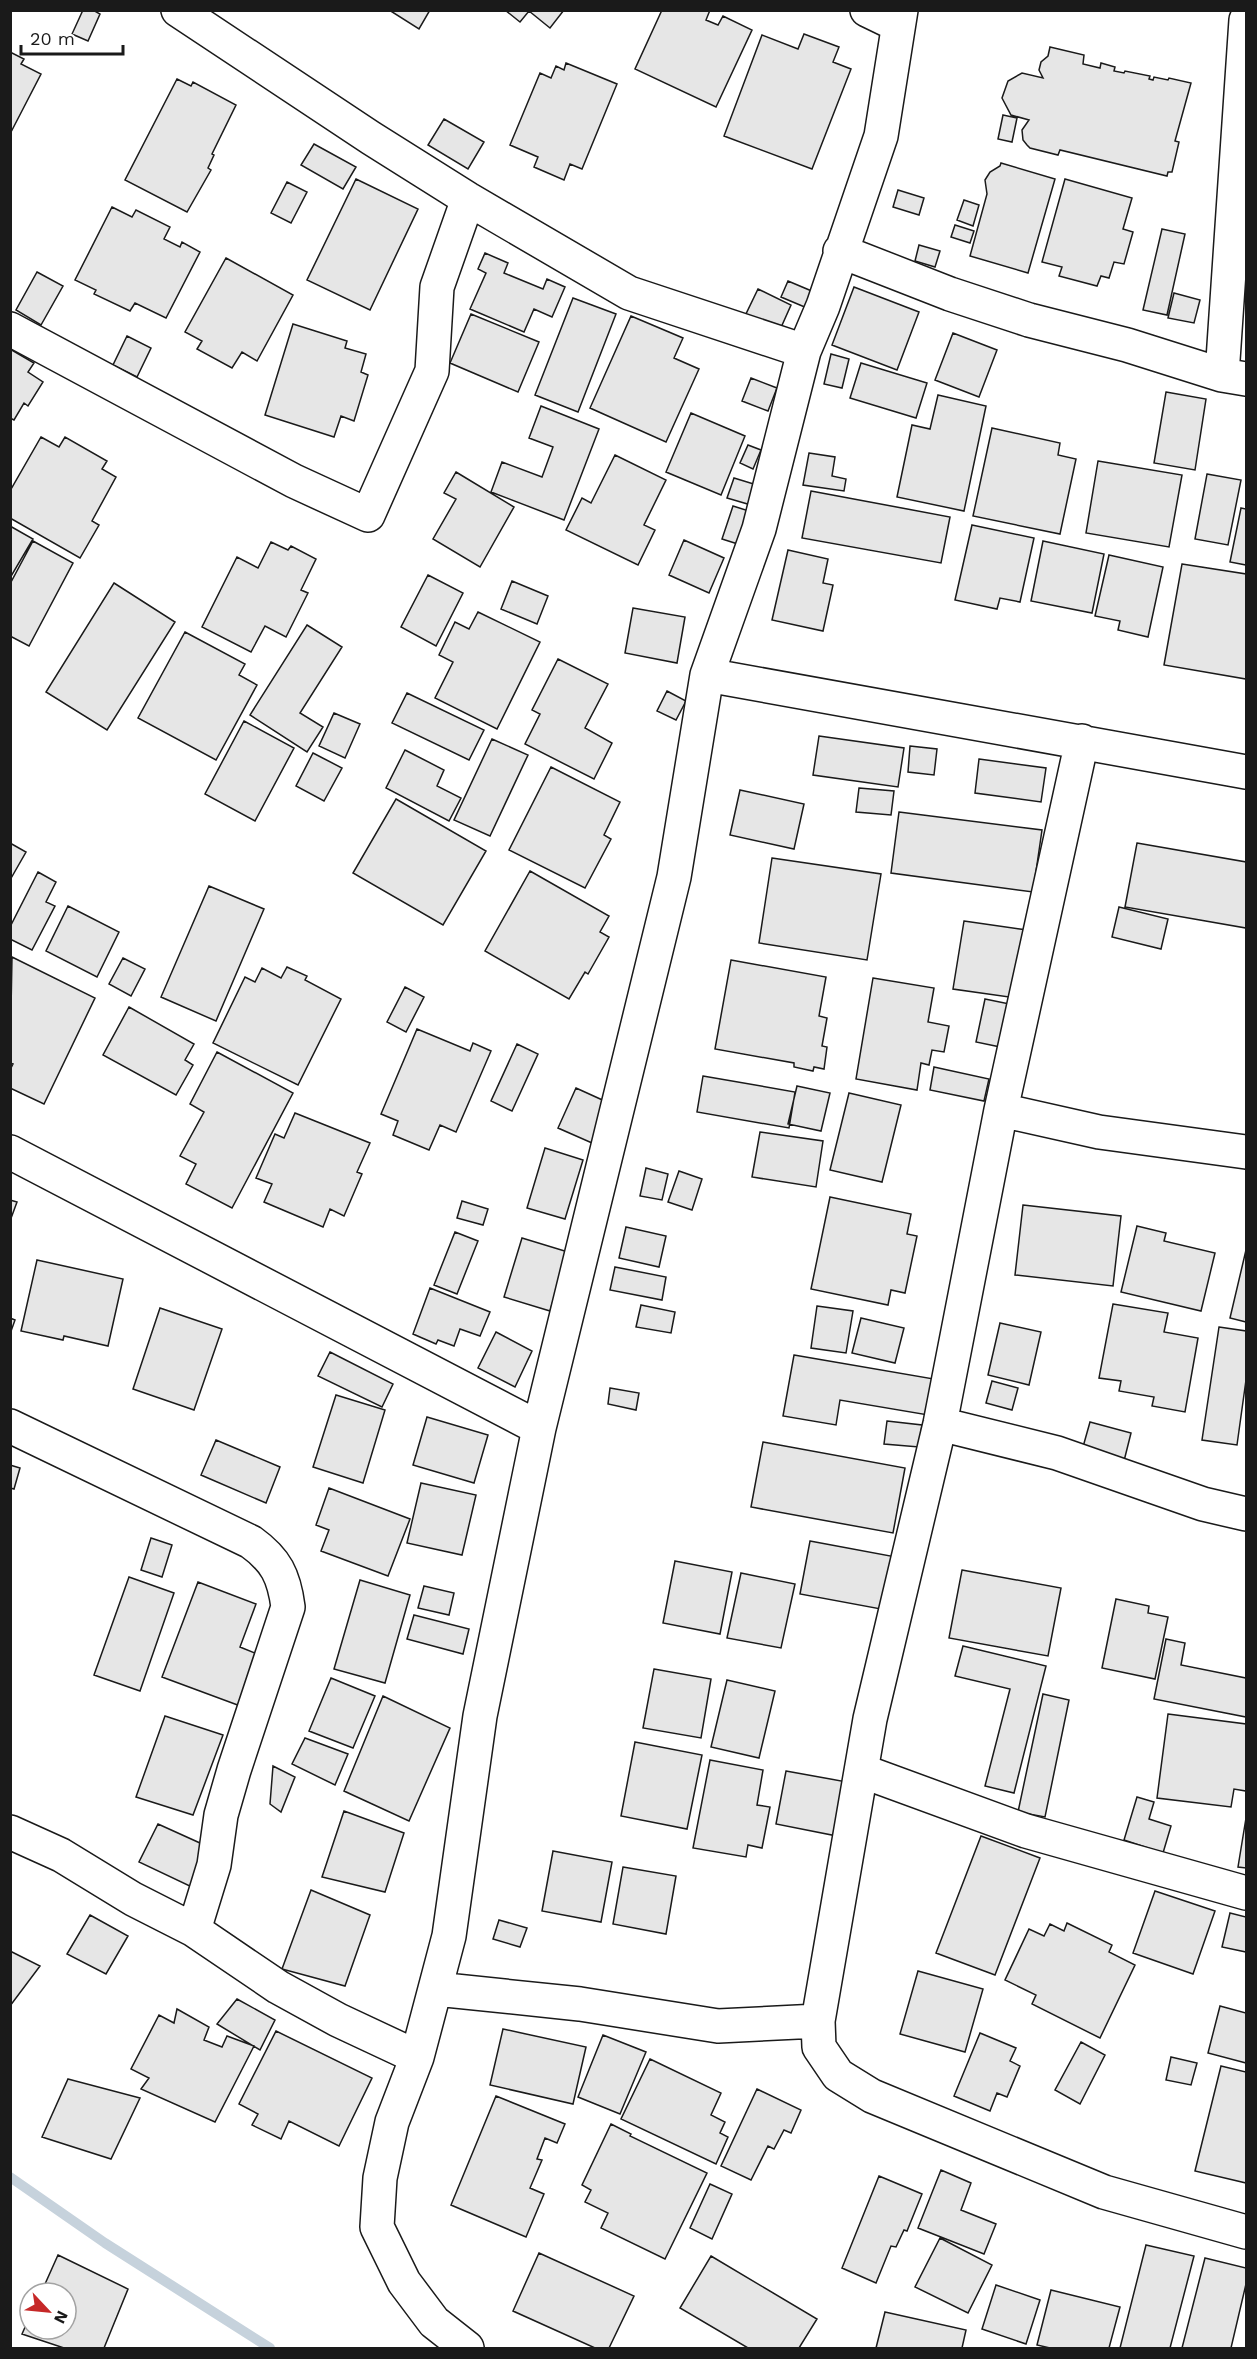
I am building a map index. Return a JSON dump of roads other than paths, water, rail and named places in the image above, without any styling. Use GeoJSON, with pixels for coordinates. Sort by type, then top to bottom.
{"type":"FeatureCollection","features":[{"type":"Feature","properties":{"kind":"street"},"geometry":{"type":"LineString","coordinates":[[178,10],[371,138],[468,199],[629,293],[804,351]]}},
{"type":"Feature","properties":{"kind":"street"},"geometry":{"type":"LineString","coordinates":[[467,2349],[434,2322],[404,2282],[377,2227],[380,2178],[392,2122],[417,2057],[449,1936],[480,1716],[539,1428],[674,877],[707,675],[759,529],[804,351],[823,306],[880,136],[899,18],[867,10]]}},
{"type":"Feature","properties":{"kind":"street"},"geometry":{"type":"LineString","coordinates":[[840,251],[950,294],[1029,320],[1127,345],[1234,377],[1246,20]]}},
{"type":"Feature","properties":{"kind":"street"},"geometry":{"type":"LineString","coordinates":[[10,329],[294,481],[368,515],[432,371],[437,287],[468,199]]}},
{"type":"Feature","properties":{"kind":"street"},"geometry":{"type":"LineString","coordinates":[[707,675],[1246,772]]}},
{"type":"Feature","properties":{"kind":"street"},"geometry":{"type":"LineString","coordinates":[[1082,741],[1001,1110],[940,1424],[870,1719],[818,2021],[819,2047],[838,2075],[872,2096],[1104,2192],[1246,2232]]}},
{"type":"Feature","properties":{"kind":"street"},"geometry":{"type":"LineString","coordinates":[[1001,1110],[1099,1132],[1246,1152]]}},
{"type":"Feature","properties":{"kind":"street"},"geometry":{"type":"LineString","coordinates":[[10,1152],[539,1428]]}},
{"type":"Feature","properties":{"kind":"street"},"geometry":{"type":"LineString","coordinates":[[940,1424],[1057,1454],[1203,1504],[1246,1514]]}},
{"type":"Feature","properties":{"kind":"street"},"geometry":{"type":"LineString","coordinates":[[10,1426],[251,1542],[269,1555],[285,1584],[288,1607],[234,1770],[221,1815],[214,1864],[194,1930]]}},
{"type":"Feature","properties":{"kind":"street"},"geometry":{"type":"LineString","coordinates":[[862,1771],[1026,1831],[1246,1893]]}},
{"type":"Feature","properties":{"kind":"street"},"geometry":{"type":"LineString","coordinates":[[10,1832],[61,1855],[133,1899],[194,1930],[278,1987],[338,2020],[417,2057]]}},
{"type":"Feature","properties":{"kind":"street"},"geometry":{"type":"LineString","coordinates":[[436,1989],[580,2004],[718,2025],[818,2021]]}},
{"type":"Feature","properties":{"kind":"waterway"},"geometry":{"type":"LineString","coordinates":[[10,2177],[105,2243],[270,2348]]}}]}
